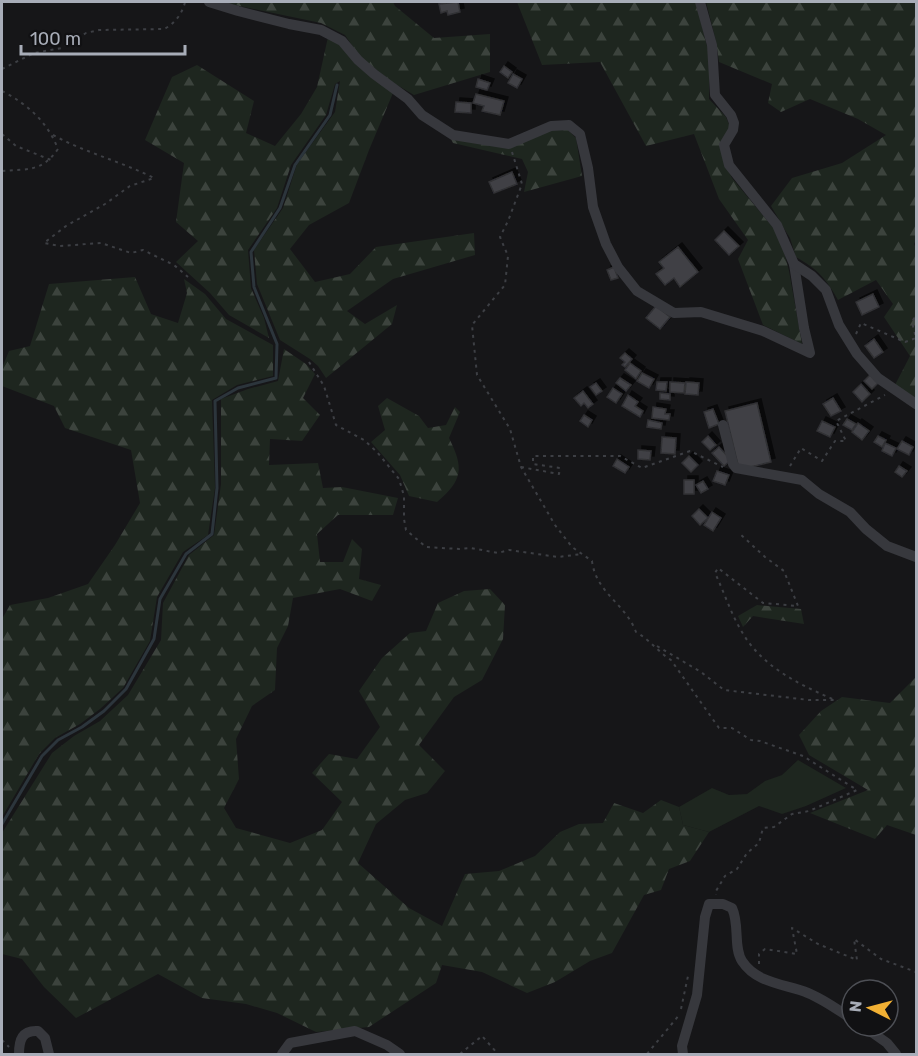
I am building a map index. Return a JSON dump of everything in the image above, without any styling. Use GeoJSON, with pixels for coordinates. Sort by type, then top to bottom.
{"type":"FeatureCollection","features":[{"type":"Feature","properties":{"kind":"street"},"geometry":{"type":"LineString","coordinates":[[209,2],[289,24],[321,30],[342,41],[358,60],[408,99],[422,115],[453,135],[509,144],[551,126],[569,125],[580,134],[588,168],[593,207],[606,244],[618,267],[637,291],[674,313],[701,312],[763,331],[810,353],[794,264],[777,225],[736,176],[725,154],[724,146],[733,130],[734,123],[731,115],[715,94],[712,45],[700,2]]}},
{"type":"Feature","properties":{"kind":"street"},"geometry":{"type":"LineString","coordinates":[[794,264],[812,276],[826,290],[839,326],[867,366],[878,378],[916,404]]}},
{"type":"Feature","properties":{"kind":"street"},"geometry":{"type":"LineString","coordinates":[[723,425],[736,468],[802,480],[819,494],[850,512],[887,546],[916,557]]}},
{"type":"Feature","properties":{"kind":"street"},"geometry":{"type":"LineString","coordinates":[[683,1054],[682,1046],[697,995],[698,970],[707,907],[710,904],[716,903],[732,908],[736,916],[738,951],[741,960],[758,976],[809,993],[840,1012]]}},
{"type":"Feature","properties":{"kind":"street"},"geometry":{"type":"LineString","coordinates":[[19,1054],[19,1042],[24,1033],[32,1031],[38,1031],[45,1038],[49,1054]]}},
{"type":"Feature","properties":{"kind":"street"},"geometry":{"type":"LineString","coordinates":[[282,1054],[290,1043],[355,1031],[387,1045],[400,1054]]}},
{"type":"Feature","properties":{"kind":"street"},"geometry":{"type":"LineString","coordinates":[[880,1038],[896,1054]]}},
{"type":"Feature","properties":{"kind":"path"},"geometry":{"type":"LineString","coordinates":[[2,69],[34,53],[62,48],[86,33],[99,30],[164,29],[171,26],[185,2]]}},
{"type":"Feature","properties":{"kind":"path"},"geometry":{"type":"LineString","coordinates":[[2,91],[30,107],[53,135],[58,149],[51,160],[39,168],[2,171]]}},
{"type":"Feature","properties":{"kind":"path"},"geometry":{"type":"LineString","coordinates":[[2,134],[16,146],[51,160]]}},
{"type":"Feature","properties":{"kind":"path"},"geometry":{"type":"LineString","coordinates":[[53,135],[79,149],[124,164],[154,178],[130,186],[105,204],[66,225],[44,243],[60,246],[100,243],[131,253],[143,250],[174,265],[188,278]]}},
{"type":"Feature","properties":{"kind":"path"},"geometry":{"type":"LineString","coordinates":[[509,144],[522,183],[500,237],[508,256],[505,285],[472,325],[477,375],[510,429],[521,467],[555,525],[572,547],[592,561],[593,574],[602,589],[631,619],[636,632],[677,656],[724,690],[809,700],[835,700],[777,670],[741,632],[715,573],[718,568],[763,603],[798,606],[784,571],[739,533]]}},
{"type":"Feature","properties":{"kind":"path"},"geometry":{"type":"LineString","coordinates":[[851,344],[861,323],[905,342],[916,338],[912,322],[916,315]]}},
{"type":"Feature","properties":{"kind":"path"},"geometry":{"type":"LineString","coordinates":[[309,362],[324,386],[336,425],[364,440],[399,479],[404,496],[406,530],[426,548],[471,548],[498,553],[509,550],[558,557],[582,554]]}},
{"type":"Feature","properties":{"kind":"path"},"geometry":{"type":"LineString","coordinates":[[784,476],[801,448],[822,461],[835,441],[846,441],[836,421],[894,390]]}},
{"type":"Feature","properties":{"kind":"path"},"geometry":{"type":"LineString","coordinates":[[521,467],[559,474],[560,468],[533,464],[533,456],[620,456],[642,468],[690,452],[733,472],[736,468]]}},
{"type":"Feature","properties":{"kind":"path"},"geometry":{"type":"LineString","coordinates":[[655,645],[660,653],[671,660],[719,728],[732,728],[751,741],[760,741],[803,756],[857,790],[809,811],[792,814],[774,827],[764,828],[759,843],[747,853],[737,869],[725,876],[716,891],[716,903]]}},
{"type":"Feature","properties":{"kind":"path"},"geometry":{"type":"LineString","coordinates":[[758,976],[759,954],[765,949],[796,954],[792,928],[818,944],[857,960],[854,939],[881,959],[916,972]]}},
{"type":"Feature","properties":{"kind":"path"},"geometry":{"type":"LineString","coordinates":[[647,1054],[680,1014],[687,977],[698,970]]}},
{"type":"Feature","properties":{"kind":"path"},"geometry":{"type":"LineString","coordinates":[[460,1054],[482,1036],[498,1054]]}},
{"type":"Feature","properties":{"kind":"green space"},"geometry":{"type":"Polygon","coordinates":[[[220,2],[393,2],[434,38],[490,34],[490,72],[414,95],[392,82],[360,57],[345,35],[321,23],[220,2]]]}},
{"type":"Feature","properties":{"kind":"green space"},"geometry":{"type":"Polygon","coordinates":[[[517,2],[696,2],[709,54],[709,99],[726,117],[730,127],[725,164],[732,178],[780,236],[789,271],[802,344],[763,325],[738,259],[748,240],[719,199],[694,134],[646,146],[600,62],[542,65],[517,2]]]}},
{"type":"Feature","properties":{"kind":"green space"},"geometry":{"type":"Polygon","coordinates":[[[706,2],[916,2],[916,240],[914,244],[916,248],[916,398],[895,385],[910,356],[884,317],[893,304],[876,280],[838,300],[820,275],[796,257],[790,238],[771,206],[792,178],[842,163],[886,135],[858,119],[810,99],[781,112],[768,103],[772,84],[719,62],[706,2]]]}},
{"type":"Feature","properties":{"kind":"green space"},"geometry":{"type":"Polygon","coordinates":[[[328,37],[347,50],[393,93],[349,203],[309,225],[290,249],[315,282],[350,274],[376,247],[474,233],[475,255],[393,279],[347,311],[365,324],[397,305],[392,324],[326,378],[310,359],[280,340],[257,284],[254,250],[283,208],[297,164],[335,112],[340,81],[335,84],[326,115],[291,165],[277,208],[248,250],[251,288],[264,318],[269,338],[229,315],[210,293],[176,262],[198,241],[176,222],[184,163],[145,140],[172,77],[197,65],[254,101],[246,133],[275,146],[301,114],[317,87],[328,37]]]}},
{"type":"Feature","properties":{"kind":"green space"},"geometry":{"type":"Polygon","coordinates":[[[554,129],[567,129],[576,138],[582,176],[524,192],[528,172],[522,159],[453,143],[450,137],[512,147],[554,129]]]}},
{"type":"Feature","properties":{"kind":"green space"},"geometry":{"type":"Polygon","coordinates":[[[135,277],[151,314],[178,323],[187,293],[184,279],[205,294],[226,319],[273,345],[273,376],[237,385],[212,400],[215,488],[208,535],[183,552],[157,597],[150,641],[123,688],[80,724],[55,738],[39,754],[2,817],[2,619],[10,605],[48,598],[88,584],[140,503],[131,450],[65,428],[54,406],[2,386],[2,368],[9,351],[30,346],[49,284],[135,277]]]}},
{"type":"Feature","properties":{"kind":"green space"},"geometry":{"type":"Polygon","coordinates":[[[284,349],[306,364],[315,374],[303,398],[320,415],[302,441],[270,439],[269,465],[318,463],[323,488],[342,487],[398,498],[393,515],[338,515],[317,534],[320,562],[343,562],[352,539],[362,549],[359,579],[381,585],[372,601],[340,589],[293,598],[288,626],[277,648],[275,690],[252,706],[236,739],[239,779],[224,808],[236,828],[290,843],[322,830],[342,802],[312,773],[329,754],[357,759],[380,727],[359,691],[382,658],[410,633],[426,631],[438,603],[464,591],[490,589],[505,605],[503,639],[482,680],[454,697],[419,745],[445,771],[427,793],[405,800],[376,824],[358,863],[409,908],[442,926],[465,874],[499,871],[535,856],[560,832],[579,824],[603,823],[614,803],[643,813],[661,800],[679,807],[683,825],[709,832],[690,861],[669,869],[661,890],[644,895],[612,953],[590,961],[555,982],[527,993],[482,972],[442,965],[436,983],[369,1027],[316,1032],[277,1013],[246,1004],[202,998],[158,974],[76,1018],[44,987],[22,959],[2,954],[2,833],[52,753],[74,736],[100,721],[128,695],[161,640],[163,603],[189,555],[214,535],[221,484],[221,399],[278,381],[284,349]]]}},
{"type":"Feature","properties":{"kind":"green space"},"geometry":{"type":"Polygon","coordinates":[[[387,398],[419,416],[428,428],[446,425],[455,407],[460,412],[449,438],[457,458],[458,473],[452,487],[437,502],[409,496],[400,475],[371,442],[385,430],[378,406],[387,398]]]}},
{"type":"Feature","properties":{"kind":"green space"},"geometry":{"type":"Polygon","coordinates":[[[757,605],[801,609],[804,624],[753,616],[743,627],[738,616],[757,605]]]}},
{"type":"Feature","properties":{"kind":"green space"},"geometry":{"type":"Polygon","coordinates":[[[916,677],[916,835],[887,825],[875,839],[810,813],[868,790],[809,755],[799,735],[821,711],[842,697],[890,703],[916,677]]]}},
{"type":"Feature","properties":{"kind":"green space"},"geometry":{"type":"Polygon","coordinates":[[[798,760],[846,788],[782,814],[759,806],[709,832],[683,825],[679,807],[712,788],[729,795],[747,794],[765,781],[782,775],[798,760]]]}},
{"type":"Feature","properties":{"kind":"building"},"geometry":{"type":"Polygon","coordinates":[[[458,2],[460,12],[448,15],[447,11],[441,13],[439,4],[458,2]]]}},
{"type":"Feature","properties":{"kind":"building"},"geometry":{"type":"Polygon","coordinates":[[[504,66],[512,72],[508,78],[500,72],[504,66]]]}},
{"type":"Feature","properties":{"kind":"building"},"geometry":{"type":"Polygon","coordinates":[[[513,74],[522,79],[517,88],[508,83],[513,74]]]}},
{"type":"Feature","properties":{"kind":"building"},"geometry":{"type":"Polygon","coordinates":[[[478,79],[490,83],[487,90],[476,87],[478,79]]]}},
{"type":"Feature","properties":{"kind":"building"},"geometry":{"type":"Polygon","coordinates":[[[476,94],[504,101],[500,115],[482,111],[484,106],[473,103],[476,94]]]}},
{"type":"Feature","properties":{"kind":"building"},"geometry":{"type":"Polygon","coordinates":[[[456,102],[471,103],[471,113],[455,112],[456,102]]]}},
{"type":"Feature","properties":{"kind":"building"},"geometry":{"type":"Polygon","coordinates":[[[512,172],[517,184],[494,193],[489,182],[512,172]]]}},
{"type":"Feature","properties":{"kind":"building"},"geometry":{"type":"Polygon","coordinates":[[[724,231],[739,246],[729,255],[715,240],[724,231]]]}},
{"type":"Feature","properties":{"kind":"building"},"geometry":{"type":"Polygon","coordinates":[[[678,247],[698,272],[680,287],[674,278],[665,285],[656,274],[664,268],[659,262],[678,247]]]}},
{"type":"Feature","properties":{"kind":"building"},"geometry":{"type":"Polygon","coordinates":[[[614,267],[618,278],[611,280],[607,270],[614,267]]]}},
{"type":"Feature","properties":{"kind":"building"},"geometry":{"type":"Polygon","coordinates":[[[873,294],[879,307],[862,315],[856,302],[873,294]]]}},
{"type":"Feature","properties":{"kind":"building"},"geometry":{"type":"Polygon","coordinates":[[[656,306],[670,317],[660,329],[646,318],[656,306]]]}},
{"type":"Feature","properties":{"kind":"building"},"geometry":{"type":"Polygon","coordinates":[[[874,339],[883,352],[874,358],[865,346],[874,339]]]}},
{"type":"Feature","properties":{"kind":"building"},"geometry":{"type":"Polygon","coordinates":[[[625,353],[632,359],[625,367],[622,365],[625,362],[620,358],[625,353]]]}},
{"type":"Feature","properties":{"kind":"building"},"geometry":{"type":"Polygon","coordinates":[[[630,363],[641,371],[636,379],[625,370],[630,363]]]}},
{"type":"Feature","properties":{"kind":"building"},"geometry":{"type":"Polygon","coordinates":[[[642,373],[654,379],[649,388],[637,381],[642,373]]]}},
{"type":"Feature","properties":{"kind":"building"},"geometry":{"type":"Polygon","coordinates":[[[870,375],[878,383],[872,389],[864,381],[870,375]]]}},
{"type":"Feature","properties":{"kind":"building"},"geometry":{"type":"Polygon","coordinates":[[[620,378],[631,385],[626,391],[616,383],[620,378]]]}},
{"type":"Feature","properties":{"kind":"building"},"geometry":{"type":"Polygon","coordinates":[[[657,382],[667,382],[666,391],[656,390],[657,382]]]}},
{"type":"Feature","properties":{"kind":"building"},"geometry":{"type":"Polygon","coordinates":[[[670,382],[685,383],[684,393],[670,392],[670,382]]]}},
{"type":"Feature","properties":{"kind":"building"},"geometry":{"type":"Polygon","coordinates":[[[686,382],[699,383],[698,395],[685,394],[686,382]]]}},
{"type":"Feature","properties":{"kind":"building"},"geometry":{"type":"Polygon","coordinates":[[[596,383],[602,391],[596,395],[590,387],[596,383]]]}},
{"type":"Feature","properties":{"kind":"building"},"geometry":{"type":"Polygon","coordinates":[[[861,384],[870,394],[862,402],[853,392],[861,384]]]}},
{"type":"Feature","properties":{"kind":"building"},"geometry":{"type":"Polygon","coordinates":[[[613,388],[622,394],[616,403],[607,397],[613,388]]]}},
{"type":"Feature","properties":{"kind":"building"},"geometry":{"type":"Polygon","coordinates":[[[583,391],[593,404],[588,408],[584,403],[581,406],[574,398],[583,391]]]}},
{"type":"Feature","properties":{"kind":"building"},"geometry":{"type":"Polygon","coordinates":[[[660,393],[670,394],[670,400],[660,399],[660,393]]]}},
{"type":"Feature","properties":{"kind":"building"},"geometry":{"type":"Polygon","coordinates":[[[628,395],[638,402],[635,406],[643,411],[640,417],[622,406],[628,395]]]}},
{"type":"Feature","properties":{"kind":"building"},"geometry":{"type":"Polygon","coordinates":[[[833,398],[841,411],[831,416],[823,404],[833,398]]]}},
{"type":"Feature","properties":{"kind":"building"},"geometry":{"type":"Polygon","coordinates":[[[757,403],[771,462],[746,468],[738,465],[725,411],[757,403]]]}},
{"type":"Feature","properties":{"kind":"building"},"geometry":{"type":"Polygon","coordinates":[[[653,407],[666,409],[665,414],[670,414],[669,420],[652,418],[653,407]]]}},
{"type":"Feature","properties":{"kind":"building"},"geometry":{"type":"Polygon","coordinates":[[[713,409],[719,424],[709,428],[704,412],[713,409]]]}},
{"type":"Feature","properties":{"kind":"building"},"geometry":{"type":"Polygon","coordinates":[[[584,415],[592,420],[588,427],[580,421],[584,415]]]}},
{"type":"Feature","properties":{"kind":"building"},"geometry":{"type":"Polygon","coordinates":[[[847,419],[856,424],[852,430],[843,425],[847,419]]]}},
{"type":"Feature","properties":{"kind":"building"},"geometry":{"type":"Polygon","coordinates":[[[648,420],[662,423],[661,429],[647,427],[648,420]]]}},
{"type":"Feature","properties":{"kind":"building"},"geometry":{"type":"Polygon","coordinates":[[[822,421],[835,427],[830,437],[817,431],[822,421]]]}},
{"type":"Feature","properties":{"kind":"building"},"geometry":{"type":"Polygon","coordinates":[[[858,423],[869,431],[862,440],[852,432],[858,423]]]}},
{"type":"Feature","properties":{"kind":"building"},"geometry":{"type":"Polygon","coordinates":[[[708,436],[716,445],[710,450],[702,442],[708,436]]]}},
{"type":"Feature","properties":{"kind":"building"},"geometry":{"type":"Polygon","coordinates":[[[878,436],[886,440],[882,447],[874,442],[878,436]]]}},
{"type":"Feature","properties":{"kind":"building"},"geometry":{"type":"Polygon","coordinates":[[[662,437],[676,438],[675,454],[661,453],[662,437]]]}},
{"type":"Feature","properties":{"kind":"building"},"geometry":{"type":"Polygon","coordinates":[[[902,441],[913,447],[909,455],[897,449],[902,441]]]}},
{"type":"Feature","properties":{"kind":"building"},"geometry":{"type":"Polygon","coordinates":[[[885,443],[896,448],[892,456],[882,451],[885,443]]]}},
{"type":"Feature","properties":{"kind":"building"},"geometry":{"type":"Polygon","coordinates":[[[719,447],[731,460],[724,466],[712,453],[719,447]]]}},
{"type":"Feature","properties":{"kind":"building"},"geometry":{"type":"Polygon","coordinates":[[[638,450],[651,451],[650,460],[638,459],[638,450]]]}},
{"type":"Feature","properties":{"kind":"building"},"geometry":{"type":"Polygon","coordinates":[[[689,456],[698,465],[691,472],[682,463],[689,456]]]}},
{"type":"Feature","properties":{"kind":"building"},"geometry":{"type":"Polygon","coordinates":[[[617,459],[629,467],[625,473],[613,466],[617,459]]]}},
{"type":"Feature","properties":{"kind":"building"},"geometry":{"type":"Polygon","coordinates":[[[899,466],[907,471],[902,477],[895,472],[899,466]]]}},
{"type":"Feature","properties":{"kind":"building"},"geometry":{"type":"Polygon","coordinates":[[[717,471],[729,475],[725,485],[713,481],[717,471]]]}},
{"type":"Feature","properties":{"kind":"building"},"geometry":{"type":"Polygon","coordinates":[[[684,480],[694,480],[694,494],[684,494],[684,480]]]}},
{"type":"Feature","properties":{"kind":"building"},"geometry":{"type":"Polygon","coordinates":[[[703,481],[708,489],[701,493],[696,485],[703,481]]]}},
{"type":"Feature","properties":{"kind":"building"},"geometry":{"type":"Polygon","coordinates":[[[699,509],[708,518],[700,525],[692,516],[699,509]]]}},
{"type":"Feature","properties":{"kind":"building"},"geometry":{"type":"Polygon","coordinates":[[[712,512],[721,518],[713,531],[704,525],[712,512]]]}},
{"type":"Feature","properties":{"kind":"waterway"},"geometry":{"type":"LineString","coordinates":[[2,824],[42,756],[58,740],[82,727],[104,711],[126,689],[154,639],[160,599],[186,554],[212,534],[217,488],[215,401],[238,388],[276,378],[277,344],[254,287],[251,252],[280,208],[295,165],[330,115],[337,85]]}}]}
